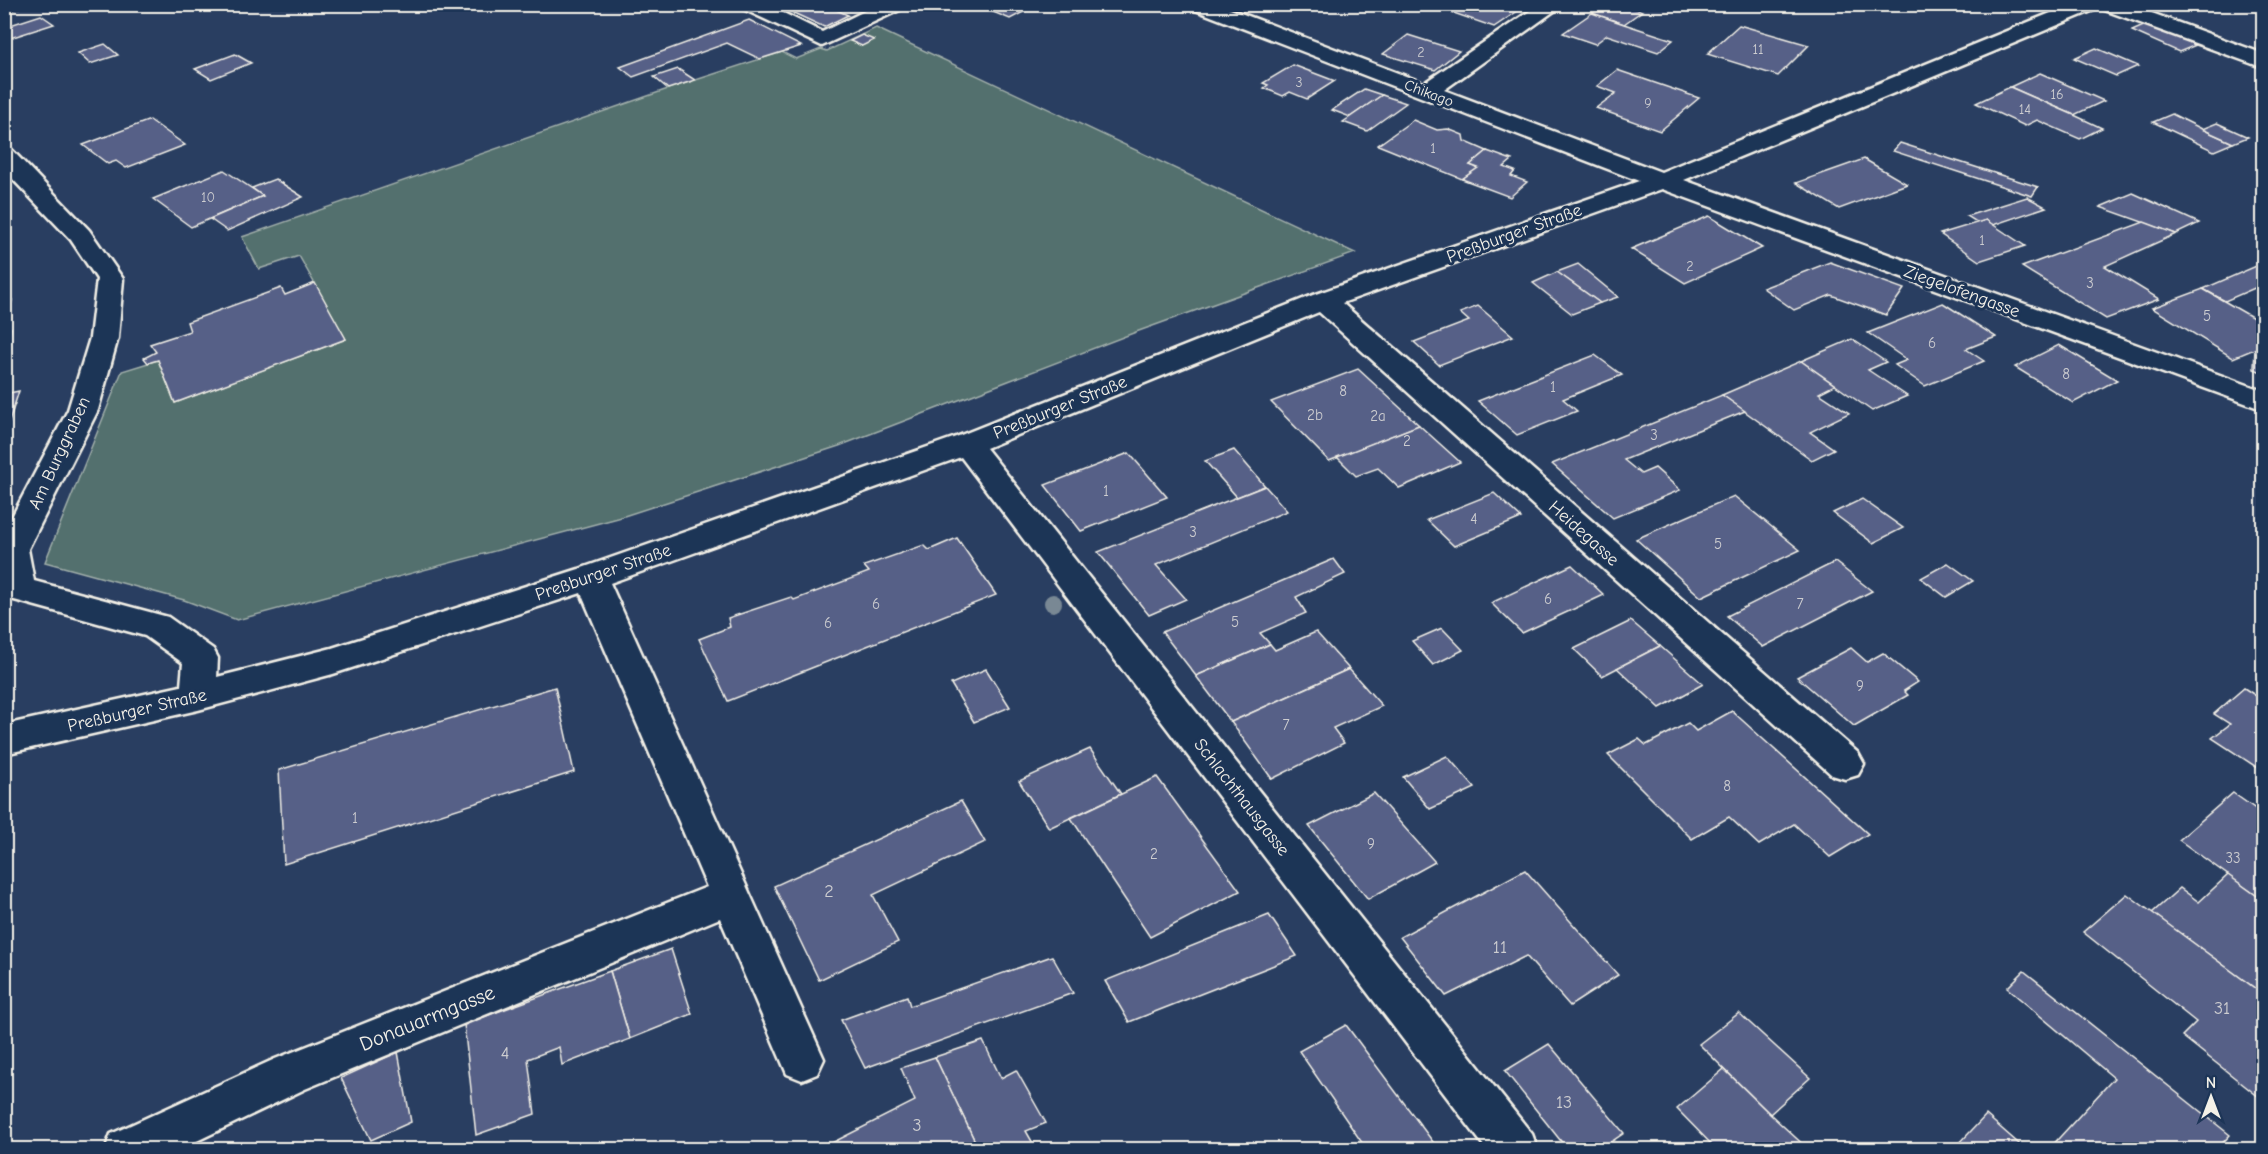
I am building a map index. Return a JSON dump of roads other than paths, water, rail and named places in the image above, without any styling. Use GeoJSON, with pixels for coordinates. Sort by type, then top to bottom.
{"type":"FeatureCollection","features":[{"type":"Feature","properties":{"kind":"street"},"geometry":{"type":"LineString","coordinates":[[748,4],[822,40],[897,4]]}},
{"type":"Feature","properties":{"kind":"street","name":"Chikago"},"geometry":{"type":"LineString","coordinates":[[1197,4],[1661,181]]}},
{"type":"Feature","properties":{"kind":"street"},"geometry":{"type":"LineString","coordinates":[[1426,92],[1554,4]]}},
{"type":"Feature","properties":{"kind":"street","name":"Preßburger Straße"},"geometry":{"type":"LineString","coordinates":[[4,740],[198,696],[333,661],[591,577],[967,444],[1323,301],[1661,181],[2092,4]]}},
{"type":"Feature","properties":{"kind":"street"},"geometry":{"type":"LineString","coordinates":[[2106,4],[2264,62]]}},
{"type":"Feature","properties":{"kind":"street","name":"Am Burggraben"},"geometry":{"type":"LineString","coordinates":[[4,155],[80,235],[110,279],[104,338],[83,410],[12,549],[19,589],[156,626],[201,658],[198,696]]}},
{"type":"Feature","properties":{"kind":"street","name":"Ziegelofengasse"},"geometry":{"type":"LineString","coordinates":[[1661,181],[2264,401]]}},
{"type":"Feature","properties":{"kind":"street","name":"Heidegasse"},"geometry":{"type":"LineString","coordinates":[[1323,301],[1845,764]]}},
{"type":"Feature","properties":{"kind":"street","name":"Schlachthausgasse"},"geometry":{"type":"LineString","coordinates":[[967,444],[1516,1149]]}},
{"type":"Feature","properties":{"kind":"street"},"geometry":{"type":"LineString","coordinates":[[591,577],[802,1059]]}},
{"type":"Feature","properties":{"kind":"street","name":"Donauarmgasse"},"geometry":{"type":"LineString","coordinates":[[127,1149],[290,1074],[731,895]]}}]}
